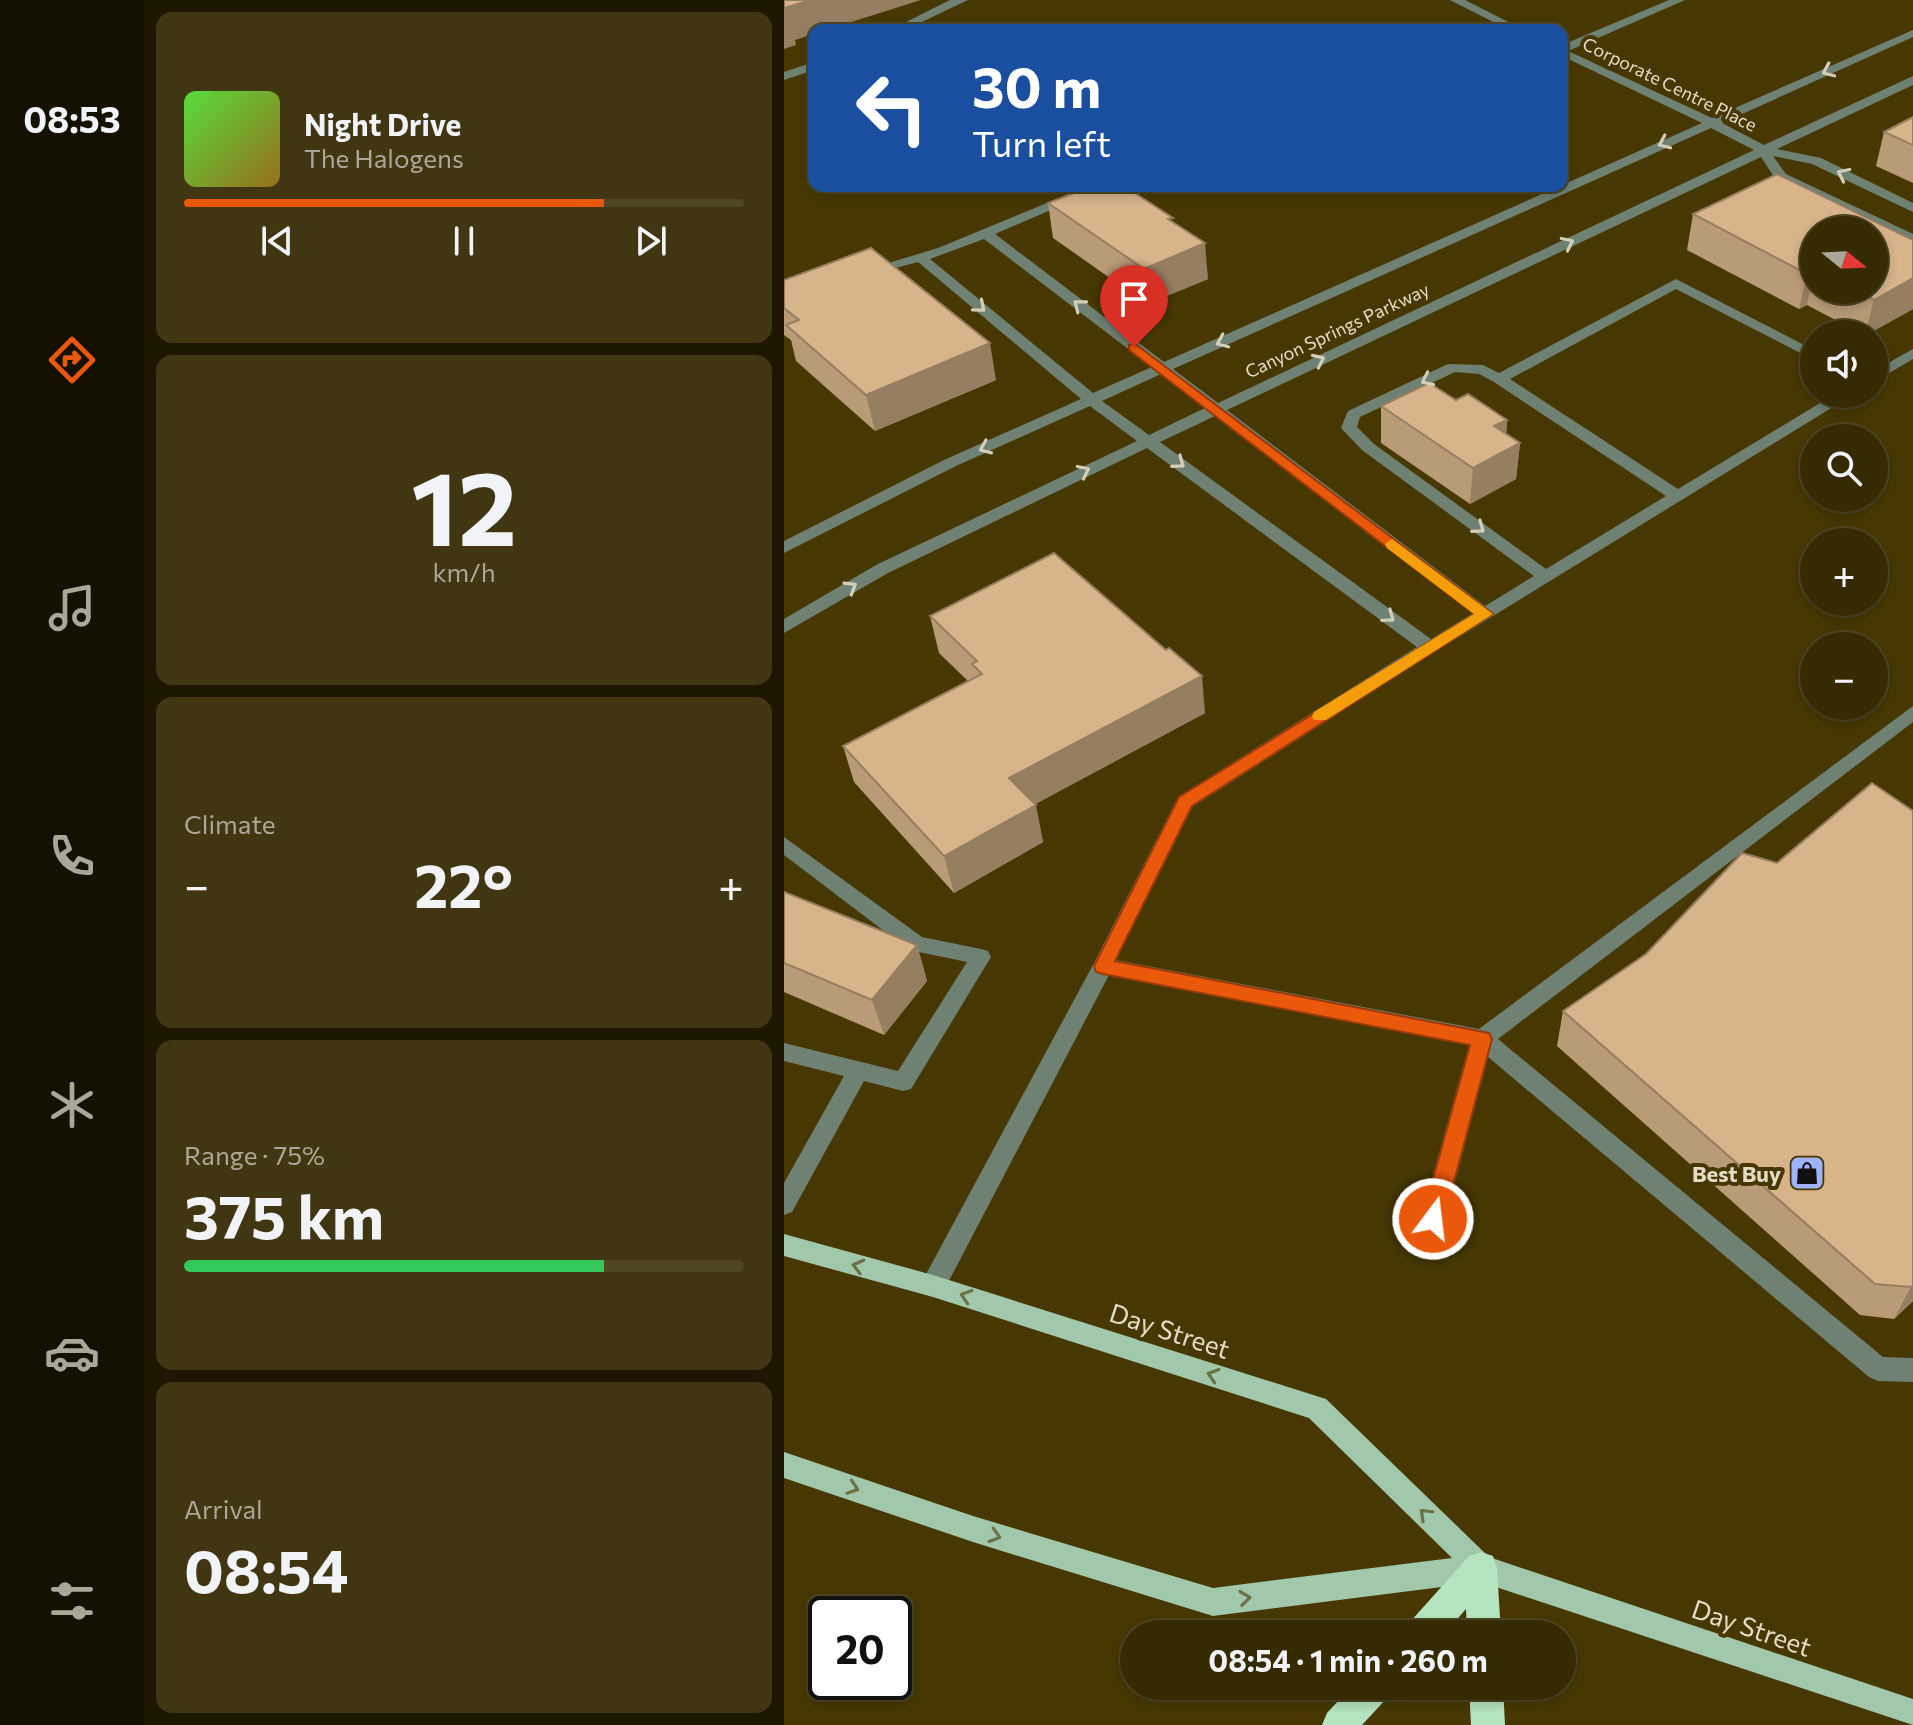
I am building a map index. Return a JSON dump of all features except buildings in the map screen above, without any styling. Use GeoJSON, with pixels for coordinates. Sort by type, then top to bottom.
{"type":"FeatureCollection","features":[{"type":"Feature","properties":{"kind":"highway"},"geometry":{"type":"LineString","coordinates":[[1435,1620],[1481,1568]]}},
{"type":"Feature","properties":{"kind":"highway"},"geometry":{"type":"LineString","coordinates":[[1481,1568],[1483,1620]]}},
{"type":"Feature","properties":{"kind":"highway"},"geometry":{"type":"LineString","coordinates":[[1339,1725],[1362,1700]]}},
{"type":"Feature","properties":{"kind":"highway"},"geometry":{"type":"LineString","coordinates":[[1487,1700],[1488,1725]]}},
{"type":"Feature","properties":{"kind":"main road","name":"Day Street"},"geometry":{"type":"LineString","coordinates":[[784,1245],[933,1286],[1317,1408],[1481,1568],[1913,1713]]}},
{"type":"Feature","properties":{"kind":"main road","name":"Day Street"},"geometry":{"type":"LineString","coordinates":[[784,1465],[973,1529],[1213,1602],[1481,1568]]}},
{"type":"Feature","properties":{"kind":"street"},"geometry":{"type":"LineString","coordinates":[[908,24],[942,6],[962,0]]}},
{"type":"Feature","properties":{"kind":"street"},"geometry":{"type":"LineString","coordinates":[[1456,0],[1506,24]]}},
{"type":"Feature","properties":{"kind":"street"},"geometry":{"type":"LineString","coordinates":[[1568,47],[1679,0]]}},
{"type":"Feature","properties":{"kind":"street"},"geometry":{"type":"LineString","coordinates":[[1497,24],[1502,22]]}},
{"type":"Feature","properties":{"kind":"street","name":"Canyon Springs Parkway"},"geometry":{"type":"LineString","coordinates":[[1568,186],[1913,33]]}},
{"type":"Feature","properties":{"kind":"street","name":"Corporate Centre Place"},"geometry":{"type":"LineString","coordinates":[[1568,53],[1763,150]]}},
{"type":"Feature","properties":{"kind":"street"},"geometry":{"type":"LineString","coordinates":[[784,76],[808,68]]}},
{"type":"Feature","properties":{"kind":"street","name":"Canyon Springs Parkway"},"geometry":{"type":"LineString","coordinates":[[784,627],[882,569],[1913,80]]}},
{"type":"Feature","properties":{"kind":"street"},"geometry":{"type":"LineString","coordinates":[[1763,150],[1816,161],[1913,208]]}},
{"type":"Feature","properties":{"kind":"street"},"geometry":{"type":"LineString","coordinates":[[1763,150],[1781,177],[1913,239]]}},
{"type":"Feature","properties":{"kind":"street"},"geometry":{"type":"LineString","coordinates":[[849,276],[920,257],[1084,192]]}},
{"type":"Feature","properties":{"kind":"street","name":"Canyon Springs Parkway"},"geometry":{"type":"LineString","coordinates":[[784,548],[950,463],[1555,192]]}},
{"type":"Feature","properties":{"kind":"street"},"geometry":{"type":"LineString","coordinates":[[985,233],[1485,614]]}},
{"type":"Feature","properties":{"kind":"street"},"geometry":{"type":"LineString","coordinates":[[920,257],[1093,401],[1430,647]]}},
{"type":"Feature","properties":{"kind":"street"},"geometry":{"type":"LineString","coordinates":[[1499,379],[1676,283],[1800,349]]}},
{"type":"Feature","properties":{"kind":"street"},"geometry":{"type":"LineString","coordinates":[[1888,368],[1913,353]]}},
{"type":"Feature","properties":{"kind":"street"},"geometry":{"type":"LineString","coordinates":[[1546,577],[1368,447],[1349,428],[1353,414],[1453,367],[1483,370],[1678,497]]}},
{"type":"Feature","properties":{"kind":"street"},"geometry":{"type":"LineString","coordinates":[[933,1286],[1103,966],[1185,802],[1430,647],[1823,408]]}},
{"type":"Feature","properties":{"kind":"street"},"geometry":{"type":"LineString","coordinates":[[1433,1219],[1482,1039],[1913,712]]}},
{"type":"Feature","properties":{"kind":"street"},"geometry":{"type":"LineString","coordinates":[[784,844],[916,944],[981,957],[903,1082],[784,1052]]}},
{"type":"Feature","properties":{"kind":"street"},"geometry":{"type":"LineString","coordinates":[[1103,966],[1482,1039],[1878,1369],[1913,1370]]}},
{"type":"Feature","properties":{"kind":"street"},"geometry":{"type":"LineString","coordinates":[[784,1205],[858,1071]]}},
{"type":"Feature","properties":{"kind":"slow traffic"},"geometry":{"type":"LineString","coordinates":[[1320,716],[1485,614],[1392,544]]}},
{"type":"Feature","properties":{"kind":"place","name":"Best Buy"},"geometry":{"type":"Point","coordinates":[1807,1173]}},
{"type":"Feature","properties":{"kind":"route"},"geometry":{"type":"LineString","coordinates":[[1134,347],[1485,614],[1185,802],[1103,966],[1482,1039],[1433,1219]]}}]}
